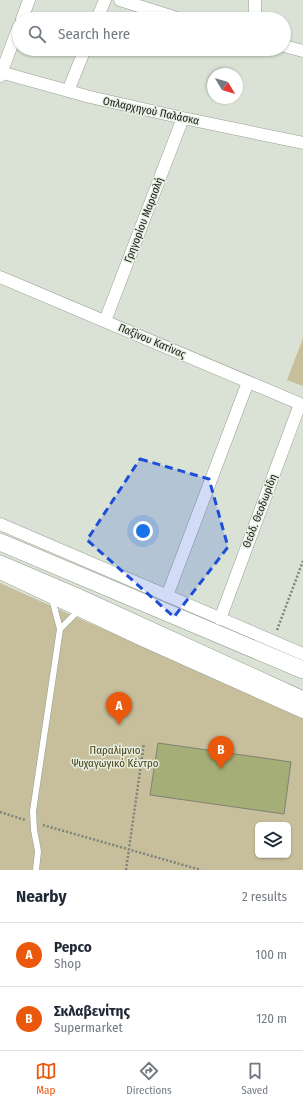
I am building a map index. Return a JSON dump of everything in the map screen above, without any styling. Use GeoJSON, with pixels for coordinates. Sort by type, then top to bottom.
{"type":"FeatureCollection","features":[{"type":"Feature","properties":{"kind":"street"},"geometry":{"type":"LineString","coordinates":[[25,12],[29,0]]}},
{"type":"Feature","properties":{"kind":"street"},"geometry":{"type":"LineString","coordinates":[[100,12],[105,0]]}},
{"type":"Feature","properties":{"kind":"street"},"geometry":{"type":"LineString","coordinates":[[120,0],[158,12]]}},
{"type":"Feature","properties":{"kind":"street"},"geometry":{"type":"LineString","coordinates":[[254,12],[255,0]]}},
{"type":"Feature","properties":{"kind":"street"},"geometry":{"type":"LineString","coordinates":[[0,74],[12,44]]}},
{"type":"Feature","properties":{"kind":"street"},"geometry":{"type":"LineString","coordinates":[[291,48],[303,51]]}},
{"type":"Feature","properties":{"kind":"street"},"geometry":{"type":"LineString","coordinates":[[68,91],[82,56]]}},
{"type":"Feature","properties":{"kind":"street","name":"Οπλαρχηγού Παλάσκα"},"geometry":{"type":"LineString","coordinates":[[0,74],[183,118],[303,143]]}},
{"type":"Feature","properties":{"kind":"street","name":"Γρηγορίου Μαρασλή"},"geometry":{"type":"LineString","coordinates":[[105,321],[183,118]]}},
{"type":"Feature","properties":{"kind":"street","name":"Παξίνου Κατίνας"},"geometry":{"type":"LineString","coordinates":[[0,277],[302,404]]}},
{"type":"Feature","properties":{"kind":"street"},"geometry":{"type":"LineString","coordinates":[[167,596],[248,382]]}},
{"type":"Feature","properties":{"kind":"street","name":"Θεόδ. Θεοδωρίδη"},"geometry":{"type":"LineString","coordinates":[[220,619],[302,404]]}},
{"type":"Feature","properties":{"kind":"street"},"geometry":{"type":"LineString","coordinates":[[0,524],[303,654]]}},
{"type":"Feature","properties":{"kind":"street"},"geometry":{"type":"LineString","coordinates":[[0,542],[303,670]]}},
{"type":"Feature","properties":{"kind":"street"},"geometry":{"type":"LineString","coordinates":[[0,564],[75,596],[303,700]]}},
{"type":"Feature","properties":{"kind":"street"},"geometry":{"type":"LineString","coordinates":[[0,573],[78,611],[303,712]]}},
{"type":"Feature","properties":{"kind":"lane"},"geometry":{"type":"LineString","coordinates":[[36,870],[38,851],[33,822],[33,811],[60,629],[52,599]]}},
{"type":"Feature","properties":{"kind":"lane"},"geometry":{"type":"LineString","coordinates":[[60,629],[78,611]]}},
{"type":"Feature","properties":{"kind":"path"},"geometry":{"type":"LineString","coordinates":[[273,641],[303,561]]}},
{"type":"Feature","properties":{"kind":"path"},"geometry":{"type":"LineString","coordinates":[[126,870],[144,743]]}},
{"type":"Feature","properties":{"kind":"path"},"geometry":{"type":"LineString","coordinates":[[0,812],[201,870]]}},
{"type":"Feature","properties":{"kind":"highlighted area"},"geometry":{"type":"Polygon","coordinates":[[[140,459],[209,479],[228,547],[174,617],[87,540],[140,459]]]}},
{"type":"Feature","properties":{"kind":"green space"},"geometry":{"type":"Polygon","coordinates":[[[303,338],[303,386],[287,380],[303,338]]]}},
{"type":"Feature","properties":{"kind":"green space","name":"Παραλίμνιο Ψυχαγωγικό Κέντρο"},"geometry":{"type":"Polygon","coordinates":[[[0,583],[89,623],[303,711],[303,870],[0,870],[0,583]]]}},
{"type":"Feature","properties":{"kind":"building"},"geometry":{"type":"Polygon","coordinates":[[[158,743],[291,762],[284,814],[150,795],[158,743]]]}},
{"type":"Feature","properties":{"kind":"place","name":"Pepco"},"geometry":{"type":"Point","coordinates":[119,725]}},
{"type":"Feature","properties":{"kind":"place","name":"Σκλαβενίτης"},"geometry":{"type":"Point","coordinates":[221,769]}}]}
